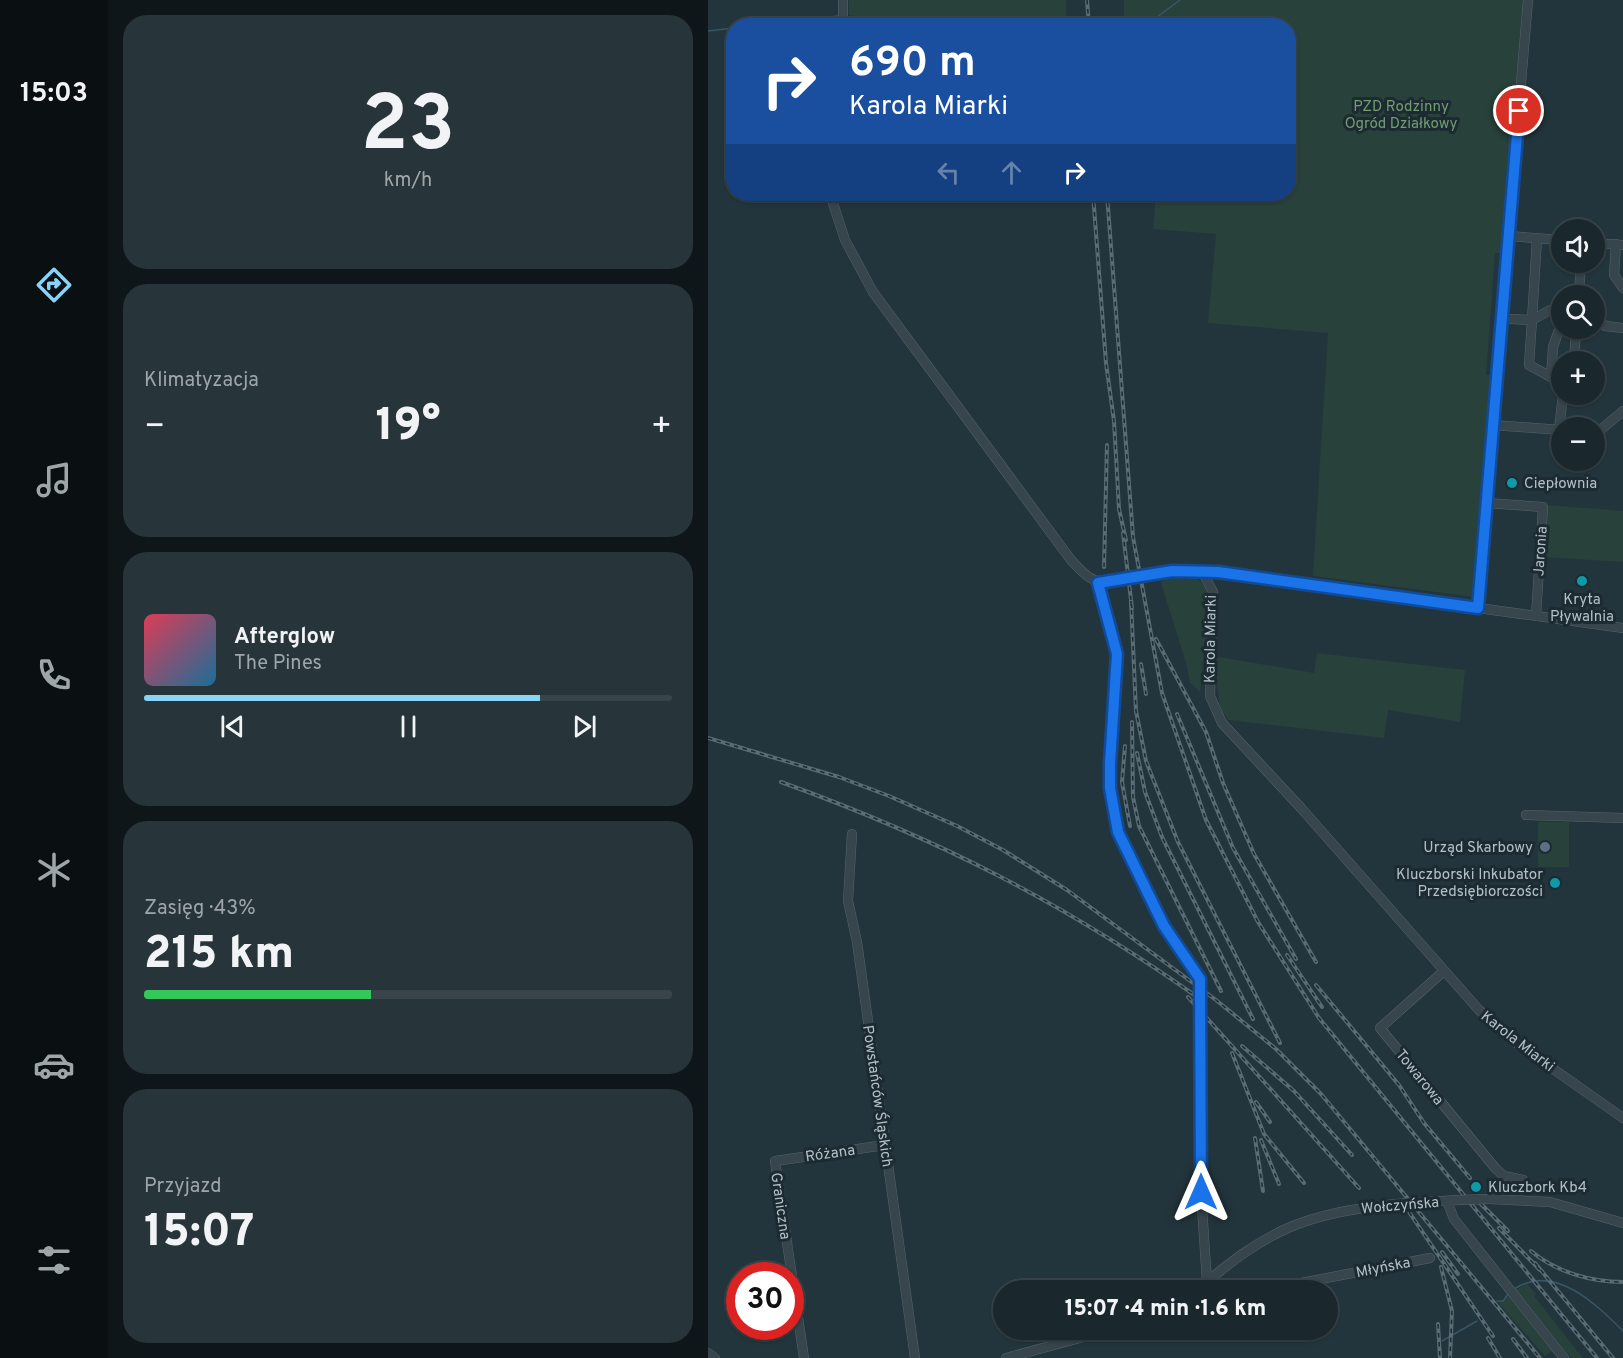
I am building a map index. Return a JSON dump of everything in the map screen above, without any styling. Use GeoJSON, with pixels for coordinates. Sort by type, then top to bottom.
{"type":"FeatureCollection","features":[{"type":"Feature","properties":{"kind":"street"},"geometry":{"type":"LineString","coordinates":[[843,0],[843,18]]}},
{"type":"Feature","properties":{"kind":"street"},"geometry":{"type":"LineString","coordinates":[[1478,608],[1528,0]]}},
{"type":"Feature","properties":{"kind":"street"},"geometry":{"type":"LineString","coordinates":[[832,201],[845,240],[873,292],[1071,560],[1088,578],[1098,583],[1157,574],[1202,571],[1623,628]]}},
{"type":"Feature","properties":{"kind":"street"},"geometry":{"type":"LineString","coordinates":[[1508,236],[1551,239]]}},
{"type":"Feature","properties":{"kind":"street"},"geometry":{"type":"LineString","coordinates":[[1537,238],[1529,365],[1551,377]]}},
{"type":"Feature","properties":{"kind":"street"},"geometry":{"type":"LineString","coordinates":[[1619,245],[1614,275],[1623,288]]}},
{"type":"Feature","properties":{"kind":"street"},"geometry":{"type":"LineString","coordinates":[[1511,319],[1532,320],[1551,309]]}},
{"type":"Feature","properties":{"kind":"street"},"geometry":{"type":"LineString","coordinates":[[1605,326],[1623,328]]}},
{"type":"Feature","properties":{"kind":"street"},"geometry":{"type":"LineString","coordinates":[[1605,426],[1623,411]]}},
{"type":"Feature","properties":{"kind":"street"},"geometry":{"type":"LineString","coordinates":[[1493,425],[1551,429]]}},
{"type":"Feature","properties":{"kind":"street","name":"Jaronia"},"geometry":{"type":"LineString","coordinates":[[1486,503],[1544,507],[1536,616]]}},
{"type":"Feature","properties":{"kind":"street","name":"Karola Miarki"},"geometry":{"type":"LineString","coordinates":[[1202,571],[1213,592],[1210,696],[1221,723],[1301,808],[1479,1010],[1512,1040],[1623,1118]]}},
{"type":"Feature","properties":{"kind":"street"},"geometry":{"type":"LineString","coordinates":[[1098,583],[1117,654],[1110,763],[1112,799],[1118,832],[1164,926],[1200,979],[1201,1192],[1207,1280]]}},
{"type":"Feature","properties":{"kind":"street"},"geometry":{"type":"LineString","coordinates":[[1526,815],[1623,818]]}},
{"type":"Feature","properties":{"kind":"street","name":"Powstańców Śląskich"},"geometry":{"type":"LineString","coordinates":[[852,834],[849,912],[857,942],[915,1358]]}},
{"type":"Feature","properties":{"kind":"street","name":"Towarowa"},"geometry":{"type":"LineString","coordinates":[[1444,971],[1380,1028],[1496,1169],[1504,1176],[1523,1180]]}},
{"type":"Feature","properties":{"kind":"street","name":"Różana"},"geometry":{"type":"LineString","coordinates":[[775,1161],[885,1145]]}},
{"type":"Feature","properties":{"kind":"street","name":"Graniczna"},"geometry":{"type":"LineString","coordinates":[[775,1161],[804,1358]]}},
{"type":"Feature","properties":{"kind":"street","name":"Wołczyńska"},"geometry":{"type":"LineString","coordinates":[[1210,1280],[1282,1228],[1323,1214],[1396,1204],[1489,1199],[1550,1202],[1623,1222]]}},
{"type":"Feature","properties":{"kind":"street"},"geometry":{"type":"LineString","coordinates":[[1447,1201],[1454,1219],[1564,1358]]}},
{"type":"Feature","properties":{"kind":"street","name":"Młyńska"},"geometry":{"type":"LineString","coordinates":[[1317,1280],[1430,1258]]}},
{"type":"Feature","properties":{"kind":"street"},"geometry":{"type":"LineString","coordinates":[[1006,1358],[1072,1340]]}},
{"type":"Feature","properties":{"kind":"street"},"geometry":{"type":"LineString","coordinates":[[708,1353],[715,1358]]}},
{"type":"Feature","properties":{"kind":"green space"},"geometry":{"type":"Polygon","coordinates":[[[849,0],[1066,0],[1067,18],[862,18],[849,15],[849,0]]]}},
{"type":"Feature","properties":{"kind":"green space","name":"PZD Rodzinny Ogród Działkowy"},"geometry":{"type":"Polygon","coordinates":[[[1124,0],[1524,0],[1501,253],[1495,253],[1486,375],[1491,375],[1474,597],[1313,576],[1328,333],[1208,323],[1216,234],[1153,229],[1155,201],[1296,201],[1296,18],[1124,18],[1124,0]]]}},
{"type":"Feature","properties":{"kind":"green space"},"geometry":{"type":"Polygon","coordinates":[[[1547,505],[1623,511],[1623,562],[1543,557],[1547,505]]]}},
{"type":"Feature","properties":{"kind":"green space"},"geometry":{"type":"Polygon","coordinates":[[[1187,575],[1202,583],[1209,600],[1200,692],[1190,683],[1161,583],[1167,576],[1187,575]]]}},
{"type":"Feature","properties":{"kind":"green space"},"geometry":{"type":"Polygon","coordinates":[[[1317,653],[1465,670],[1460,722],[1388,710],[1384,738],[1228,720],[1220,707],[1213,656],[1314,673],[1317,653]]]}},
{"type":"Feature","properties":{"kind":"green space"},"geometry":{"type":"Polygon","coordinates":[[[1538,822],[1569,822],[1569,867],[1538,867],[1538,822]]]}},
{"type":"Feature","properties":{"kind":"green space"},"geometry":{"type":"Polygon","coordinates":[[[1527,1284],[1583,1358],[1571,1358],[1516,1290],[1527,1284]]]}},
{"type":"Feature","properties":{"kind":"green space"},"geometry":{"type":"Polygon","coordinates":[[[1508,1295],[1552,1351],[1545,1356],[1499,1304],[1508,1295]]]}},
{"type":"Feature","properties":{"kind":"waterway"},"geometry":{"type":"LineString","coordinates":[[1156,18],[1180,0]]}},
{"type":"Feature","properties":{"kind":"waterway"},"geometry":{"type":"LineString","coordinates":[[821,18],[838,16]]}},
{"type":"Feature","properties":{"kind":"waterway"},"geometry":{"type":"LineString","coordinates":[[848,17],[852,18]]}},
{"type":"Feature","properties":{"kind":"waterway"},"geometry":{"type":"LineString","coordinates":[[708,31],[726,29]]}},
{"type":"Feature","properties":{"kind":"waterway"},"geometry":{"type":"LineString","coordinates":[[1514,1289],[1529,1282],[1559,1283],[1587,1299],[1623,1331]]}},
{"type":"Feature","properties":{"kind":"waterway"},"geometry":{"type":"LineString","coordinates":[[1497,1301],[1503,1301],[1508,1294]]}},
{"type":"Feature","properties":{"kind":"waterway"},"geometry":{"type":"LineString","coordinates":[[1442,1341],[1477,1321]]}},
{"type":"Feature","properties":{"kind":"railway"},"geometry":{"type":"LineString","coordinates":[[1087,0],[1088,18]]}},
{"type":"Feature","properties":{"kind":"railway"},"geometry":{"type":"LineString","coordinates":[[1094,201],[1106,363],[1114,421],[1119,509],[1126,540]]}},
{"type":"Feature","properties":{"kind":"railway"},"geometry":{"type":"LineString","coordinates":[[1108,201],[1133,537],[1162,693],[1206,820],[1258,922],[1319,1018],[1597,1358]]}},
{"type":"Feature","properties":{"kind":"railway"},"geometry":{"type":"LineString","coordinates":[[1104,567],[1107,445]]}},
{"type":"Feature","properties":{"kind":"railway"},"geometry":{"type":"LineString","coordinates":[[1123,533],[1132,608]]}},
{"type":"Feature","properties":{"kind":"railway"},"geometry":{"type":"LineString","coordinates":[[1131,601],[1136,711],[1146,761],[1178,842],[1280,1043]]}},
{"type":"Feature","properties":{"kind":"railway"},"geometry":{"type":"LineString","coordinates":[[1156,639],[1206,732],[1223,783],[1254,854],[1316,962]]}},
{"type":"Feature","properties":{"kind":"railway"},"geometry":{"type":"LineString","coordinates":[[1141,664],[1146,694]]}},
{"type":"Feature","properties":{"kind":"railway"},"geometry":{"type":"LineString","coordinates":[[1177,714],[1233,848],[1296,959]]}},
{"type":"Feature","properties":{"kind":"railway"},"geometry":{"type":"LineString","coordinates":[[1132,722],[1133,797],[1139,826],[1221,991]]}},
{"type":"Feature","properties":{"kind":"railway"},"geometry":{"type":"LineString","coordinates":[[708,738],[839,777],[957,826],[1003,850],[1067,890],[1216,1000],[1276,1049],[1321,1094],[1540,1358]]}},
{"type":"Feature","properties":{"kind":"railway"},"geometry":{"type":"LineString","coordinates":[[1125,746],[1122,782],[1130,826]]}},
{"type":"Feature","properties":{"kind":"railway"},"geometry":{"type":"LineString","coordinates":[[1137,753],[1145,792],[1162,837],[1253,1019]]}},
{"type":"Feature","properties":{"kind":"railway"},"geometry":{"type":"LineString","coordinates":[[781,782],[894,827],[1000,876],[1101,934],[1203,1001]]}},
{"type":"Feature","properties":{"kind":"railway"},"geometry":{"type":"LineString","coordinates":[[1287,955],[1322,1007]]}},
{"type":"Feature","properties":{"kind":"railway"},"geometry":{"type":"LineString","coordinates":[[1316,985],[1399,1085],[1424,1123],[1470,1178]]}},
{"type":"Feature","properties":{"kind":"railway"},"geometry":{"type":"LineString","coordinates":[[1188,997],[1359,1188]]}},
{"type":"Feature","properties":{"kind":"railway"},"geometry":{"type":"LineString","coordinates":[[1242,1046],[1294,1091],[1352,1155]]}},
{"type":"Feature","properties":{"kind":"railway"},"geometry":{"type":"LineString","coordinates":[[1232,1053],[1264,1134],[1304,1183]]}},
{"type":"Feature","properties":{"kind":"railway"},"geometry":{"type":"LineString","coordinates":[[1256,1102],[1270,1122]]}},
{"type":"Feature","properties":{"kind":"railway"},"geometry":{"type":"LineString","coordinates":[[1255,1138],[1263,1191]]}},
{"type":"Feature","properties":{"kind":"railway"},"geometry":{"type":"LineString","coordinates":[[1261,1140],[1279,1184]]}},
{"type":"Feature","properties":{"kind":"railway"},"geometry":{"type":"LineString","coordinates":[[1474,1197],[1508,1231]]}},
{"type":"Feature","properties":{"kind":"railway"},"geometry":{"type":"LineString","coordinates":[[1409,1212],[1493,1336]]}},
{"type":"Feature","properties":{"kind":"railway"},"geometry":{"type":"LineString","coordinates":[[1499,1228],[1540,1270]]}},
{"type":"Feature","properties":{"kind":"railway"},"geometry":{"type":"LineString","coordinates":[[1531,1251],[1551,1265],[1574,1274],[1586,1278],[1623,1282]]}},
{"type":"Feature","properties":{"kind":"railway"},"geometry":{"type":"LineString","coordinates":[[1442,1252],[1458,1274]]}},
{"type":"Feature","properties":{"kind":"railway"},"geometry":{"type":"LineString","coordinates":[[1535,1263],[1613,1358]]}},
{"type":"Feature","properties":{"kind":"railway"},"geometry":{"type":"LineString","coordinates":[[1441,1267],[1452,1311],[1450,1358]]}},
{"type":"Feature","properties":{"kind":"railway"},"geometry":{"type":"LineString","coordinates":[[1438,1324],[1440,1358]]}},
{"type":"Feature","properties":{"kind":"railway"},"geometry":{"type":"LineString","coordinates":[[1488,1338],[1500,1358]]}},
{"type":"Feature","properties":{"kind":"railway"},"geometry":{"type":"LineString","coordinates":[[1513,1339],[1527,1358]]}},
{"type":"Feature","properties":{"kind":"place","name":"Ciepłownia"},"geometry":{"type":"Point","coordinates":[1512,483]}},
{"type":"Feature","properties":{"kind":"place","name":"Kryta Pływalnia"},"geometry":{"type":"Point","coordinates":[1582,581]}},
{"type":"Feature","properties":{"kind":"place","name":"Urząd Skarbowy"},"geometry":{"type":"Point","coordinates":[1545,847]}},
{"type":"Feature","properties":{"kind":"place","name":"Kluczborski Inkubator Przedsiębiorczości"},"geometry":{"type":"Point","coordinates":[1555,883]}},
{"type":"Feature","properties":{"kind":"place","name":"Kluczbork Kb4"},"geometry":{"type":"Point","coordinates":[1476,1187]}},
{"type":"Feature","properties":{"kind":"route"},"geometry":{"type":"LineString","coordinates":[[1201,1192],[1200,979],[1164,926],[1118,832],[1110,788],[1117,654],[1098,583],[1172,571],[1218,572],[1478,608],[1519,111]]}}]}
